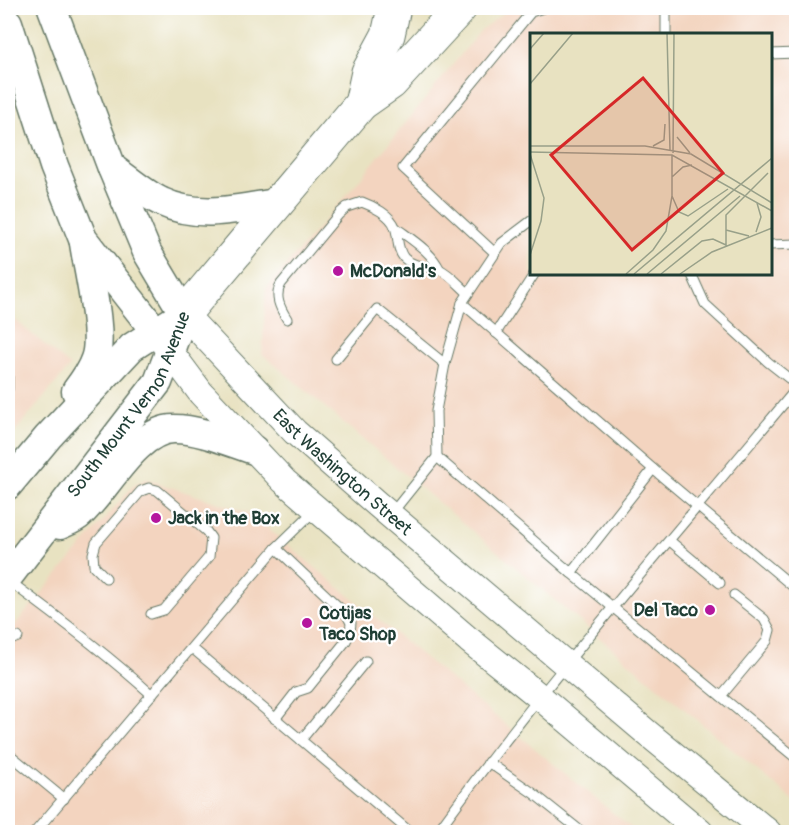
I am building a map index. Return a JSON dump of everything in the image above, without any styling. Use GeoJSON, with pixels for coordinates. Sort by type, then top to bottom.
{"type":"FeatureCollection","features":[{"type":"Feature","properties":{"kind":"highway"},"geometry":{"type":"LineString","coordinates":[[361,104],[368,72],[388,35],[394,8]]}},
{"type":"Feature","properties":{"kind":"highway"},"geometry":{"type":"LineString","coordinates":[[184,314],[361,104],[391,83],[460,8]]}},
{"type":"Feature","properties":{"kind":"main road","name":"East Washington Street"},"geometry":{"type":"LineString","coordinates":[[52,8],[112,168],[147,252],[184,314],[295,432],[646,732],[768,832]]}},
{"type":"Feature","properties":{"kind":"main road"},"geometry":{"type":"LineString","coordinates":[[8,23],[54,166],[83,239],[97,326],[96,357],[83,382],[63,407],[48,436]]}},
{"type":"Feature","properties":{"kind":"main road"},"geometry":{"type":"LineString","coordinates":[[112,168],[160,201],[179,209],[202,212],[223,211],[276,203]]}},
{"type":"Feature","properties":{"kind":"main road"},"geometry":{"type":"LineString","coordinates":[[83,239],[201,393],[284,481],[700,832]]}},
{"type":"Feature","properties":{"kind":"main road","name":"South Mount Vernon Avenue"},"geometry":{"type":"LineString","coordinates":[[8,578],[158,382],[163,341],[184,314]]}},
{"type":"Feature","properties":{"kind":"main road","name":"South Mount Vernon Avenue"},"geometry":{"type":"LineString","coordinates":[[8,485],[48,436],[132,347],[163,341]]}},
{"type":"Feature","properties":{"kind":"main road"},"geometry":{"type":"LineString","coordinates":[[39,535],[79,515],[141,443],[160,431],[187,430],[254,450]]}},
{"type":"Feature","properties":{"kind":"lane"},"geometry":{"type":"LineString","coordinates":[[495,253],[403,168],[531,12],[543,8]]}},
{"type":"Feature","properties":{"kind":"lane"},"geometry":{"type":"LineString","coordinates":[[666,8],[666,33]]}},
{"type":"Feature","properties":{"kind":"lane"},"geometry":{"type":"LineString","coordinates":[[771,54],[796,53]]}},
{"type":"Feature","properties":{"kind":"lane"},"geometry":{"type":"LineString","coordinates":[[287,318],[281,308],[277,291],[339,214],[346,207],[362,202],[381,212],[395,227],[428,252],[435,259],[440,270],[468,293]]}},
{"type":"Feature","properties":{"kind":"lane"},"geometry":{"type":"LineString","coordinates":[[390,515],[437,457],[436,411],[445,364],[462,303],[502,243],[530,222]]}},
{"type":"Feature","properties":{"kind":"lane"},"geometry":{"type":"LineString","coordinates":[[395,227],[399,250],[405,258],[420,267],[440,270]]}},
{"type":"Feature","properties":{"kind":"lane"},"geometry":{"type":"LineString","coordinates":[[771,245],[796,244]]}},
{"type":"Feature","properties":{"kind":"lane"},"geometry":{"type":"LineString","coordinates":[[496,333],[534,274]]}},
{"type":"Feature","properties":{"kind":"lane"},"geometry":{"type":"LineString","coordinates":[[691,274],[705,304],[768,362],[796,384]]}},
{"type":"Feature","properties":{"kind":"lane"},"geometry":{"type":"LineString","coordinates":[[462,303],[653,469],[796,589]]}},
{"type":"Feature","properties":{"kind":"lane"},"geometry":{"type":"LineString","coordinates":[[336,359],[377,309],[445,364]]}},
{"type":"Feature","properties":{"kind":"lane"},"geometry":{"type":"LineString","coordinates":[[8,373],[8,389]]}},
{"type":"Feature","properties":{"kind":"lane"},"geometry":{"type":"LineString","coordinates":[[438,832],[488,762],[540,697],[796,390]]}},
{"type":"Feature","properties":{"kind":"lane"},"geometry":{"type":"LineString","coordinates":[[437,457],[571,573],[796,758]]}},
{"type":"Feature","properties":{"kind":"lane"},"geometry":{"type":"LineString","coordinates":[[571,573],[653,469]]}},
{"type":"Feature","properties":{"kind":"lane"},"geometry":{"type":"LineString","coordinates":[[106,578],[94,566],[93,554],[96,543],[141,491],[149,488],[157,490],[206,531],[211,538],[212,545],[209,557],[171,603],[164,610],[151,614]]}},
{"type":"Feature","properties":{"kind":"lane"},"geometry":{"type":"LineString","coordinates":[[35,832],[276,548],[316,508]]}},
{"type":"Feature","properties":{"kind":"lane"},"geometry":{"type":"LineString","coordinates":[[670,541],[720,583]]}},
{"type":"Feature","properties":{"kind":"lane"},"geometry":{"type":"LineString","coordinates":[[275,719],[296,692],[308,688],[346,641],[351,622],[348,615],[276,548]]}},
{"type":"Feature","properties":{"kind":"lane"},"geometry":{"type":"LineString","coordinates":[[8,578],[117,664],[152,695]]}},
{"type":"Feature","properties":{"kind":"lane"},"geometry":{"type":"LineString","coordinates":[[721,696],[767,641],[770,630],[764,619],[734,595]]}},
{"type":"Feature","properties":{"kind":"lane"},"geometry":{"type":"LineString","coordinates":[[8,641],[18,637]]}},
{"type":"Feature","properties":{"kind":"lane"},"geometry":{"type":"LineString","coordinates":[[192,648],[410,832]]}},
{"type":"Feature","properties":{"kind":"lane"},"geometry":{"type":"LineString","coordinates":[[301,740],[366,661]]}},
{"type":"Feature","properties":{"kind":"lane"},"geometry":{"type":"LineString","coordinates":[[8,753],[64,799]]}},
{"type":"Feature","properties":{"kind":"lane"},"geometry":{"type":"LineString","coordinates":[[488,762],[533,793],[582,832]]}},
{"type":"Feature","properties":{"kind":"shaded area"},"geometry":{"type":"Polygon","coordinates":[[[511,8],[796,8],[796,803],[262,354],[266,289],[356,184],[482,29],[511,8]]]}},
{"type":"Feature","properties":{"kind":"shaded area"},"geometry":{"type":"Polygon","coordinates":[[[8,314],[70,366],[8,440],[8,314]]]}},
{"type":"Feature","properties":{"kind":"shaded area"},"geometry":{"type":"Polygon","coordinates":[[[146,479],[249,513],[636,832],[8,832],[8,633],[132,487],[146,479]]]}},
{"type":"Feature","properties":{"kind":"place","name":"McDonald's"},"geometry":{"type":"Point","coordinates":[338,271]}},
{"type":"Feature","properties":{"kind":"place","name":"Jack in the Box"},"geometry":{"type":"Point","coordinates":[156,518]}},
{"type":"Feature","properties":{"kind":"place","name":"Del Taco"},"geometry":{"type":"Point","coordinates":[710,610]}},
{"type":"Feature","properties":{"kind":"place","name":"Cotijas Taco Shop"},"geometry":{"type":"Point","coordinates":[307,623]}}]}
